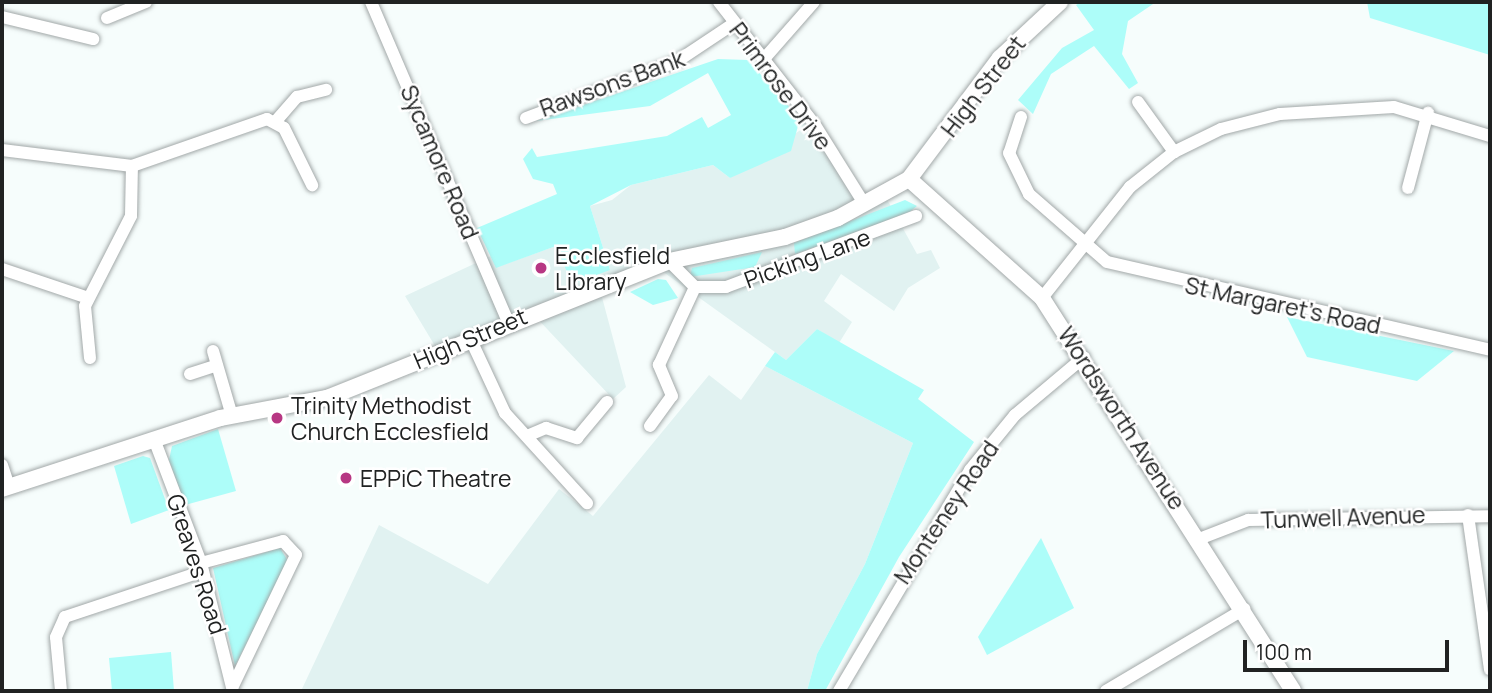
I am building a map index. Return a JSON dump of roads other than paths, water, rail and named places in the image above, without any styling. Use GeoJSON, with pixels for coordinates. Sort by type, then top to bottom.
{"type":"FeatureCollection","features":[{"type":"Feature","properties":{"kind":"street"},"geometry":{"type":"LineString","coordinates":[[107,18],[146,2]]}},
{"type":"Feature","properties":{"kind":"street","name":"Sycamore Road"},"geometry":{"type":"LineString","coordinates":[[371,2],[508,322]]}},
{"type":"Feature","properties":{"kind":"street","name":"Primrose Drive"},"geometry":{"type":"LineString","coordinates":[[719,2],[733,24],[816,125],[864,205]]}},
{"type":"Feature","properties":{"kind":"street"},"geometry":{"type":"LineString","coordinates":[[762,60],[814,2]]}},
{"type":"Feature","properties":{"kind":"street","name":"High Street"},"geometry":{"type":"LineString","coordinates":[[5,487],[232,416],[327,398],[508,322],[669,261],[785,237],[864,205],[909,179],[1000,58],[1060,2]]}},
{"type":"Feature","properties":{"kind":"street"},"geometry":{"type":"LineString","coordinates":[[2,17],[93,39]]}},
{"type":"Feature","properties":{"kind":"street","name":"Rawsons Bank"},"geometry":{"type":"LineString","coordinates":[[526,118],[676,62],[733,24]]}},
{"type":"Feature","properties":{"kind":"street"},"geometry":{"type":"LineString","coordinates":[[2,150],[132,166],[164,159],[235,125],[276,121],[297,97],[326,90]]}},
{"type":"Feature","properties":{"kind":"street"},"geometry":{"type":"LineString","coordinates":[[1138,102],[1174,152]]}},
{"type":"Feature","properties":{"kind":"street"},"geometry":{"type":"LineString","coordinates":[[1042,298],[1130,187],[1174,152],[1221,129],[1280,114],[1358,106],[1428,113],[1490,136]]}},
{"type":"Feature","properties":{"kind":"street"},"geometry":{"type":"LineString","coordinates":[[1408,188],[1428,113]]}},
{"type":"Feature","properties":{"kind":"street","name":"St Margaret's Road"},"geometry":{"type":"LineString","coordinates":[[1021,117],[1009,145],[1012,160],[1029,194],[1082,246],[1123,270],[1490,349]]}},
{"type":"Feature","properties":{"kind":"street"},"geometry":{"type":"LineString","coordinates":[[276,121],[312,185]]}},
{"type":"Feature","properties":{"kind":"street"},"geometry":{"type":"LineString","coordinates":[[90,358],[83,317],[88,298],[131,216],[132,166]]}},
{"type":"Feature","properties":{"kind":"street","name":"Wordsworth Avenue"},"geometry":{"type":"LineString","coordinates":[[909,179],[1042,298],[1084,357],[1293,691]]}},
{"type":"Feature","properties":{"kind":"street","name":"Picking Lane"},"geometry":{"type":"LineString","coordinates":[[695,287],[726,287],[770,273],[916,216]]}},
{"type":"Feature","properties":{"kind":"street"},"geometry":{"type":"LineString","coordinates":[[650,426],[672,396],[659,365],[695,287],[669,261]]}},
{"type":"Feature","properties":{"kind":"street"},"geometry":{"type":"LineString","coordinates":[[2,269],[88,298]]}},
{"type":"Feature","properties":{"kind":"street"},"geometry":{"type":"LineString","coordinates":[[470,338],[497,401],[587,503]]}},
{"type":"Feature","properties":{"kind":"street"},"geometry":{"type":"LineString","coordinates":[[213,351],[232,416]]}},
{"type":"Feature","properties":{"kind":"street","name":"Monteney Road"},"geometry":{"type":"LineString","coordinates":[[839,691],[970,470],[1015,415],[1084,357]]}},
{"type":"Feature","properties":{"kind":"street"},"geometry":{"type":"LineString","coordinates":[[190,374],[217,365]]}},
{"type":"Feature","properties":{"kind":"street"},"geometry":{"type":"LineString","coordinates":[[527,436],[546,428],[577,438],[607,402]]}},
{"type":"Feature","properties":{"kind":"street","name":"Greaves Road"},"geometry":{"type":"LineString","coordinates":[[154,439],[202,567],[233,688]]}},
{"type":"Feature","properties":{"kind":"street"},"geometry":{"type":"LineString","coordinates":[[2,465],[5,487]]}},
{"type":"Feature","properties":{"kind":"street"},"geometry":{"type":"LineString","coordinates":[[1468,515],[1490,669]]}},
{"type":"Feature","properties":{"kind":"street","name":"Tunwell Avenue"},"geometry":{"type":"LineString","coordinates":[[1199,538],[1248,520],[1490,516]]}},
{"type":"Feature","properties":{"kind":"street"},"geometry":{"type":"LineString","coordinates":[[61,691],[57,630],[65,617],[202,567],[284,541],[296,555],[233,688]]}},
{"type":"Feature","properties":{"kind":"street"},"geometry":{"type":"LineString","coordinates":[[1107,691],[1244,609]]}},
{"type":"Feature","properties":{"kind":"place","name":"Ecclesfield Library"},"geometry":{"type":"Point","coordinates":[541,268]}},
{"type":"Feature","properties":{"kind":"place","name":"Trinity Methodist Church Ecclesfield"},"geometry":{"type":"Point","coordinates":[277,418]}},
{"type":"Feature","properties":{"kind":"place","name":"EPPiC Theatre"},"geometry":{"type":"Point","coordinates":[346,478]}}]}
